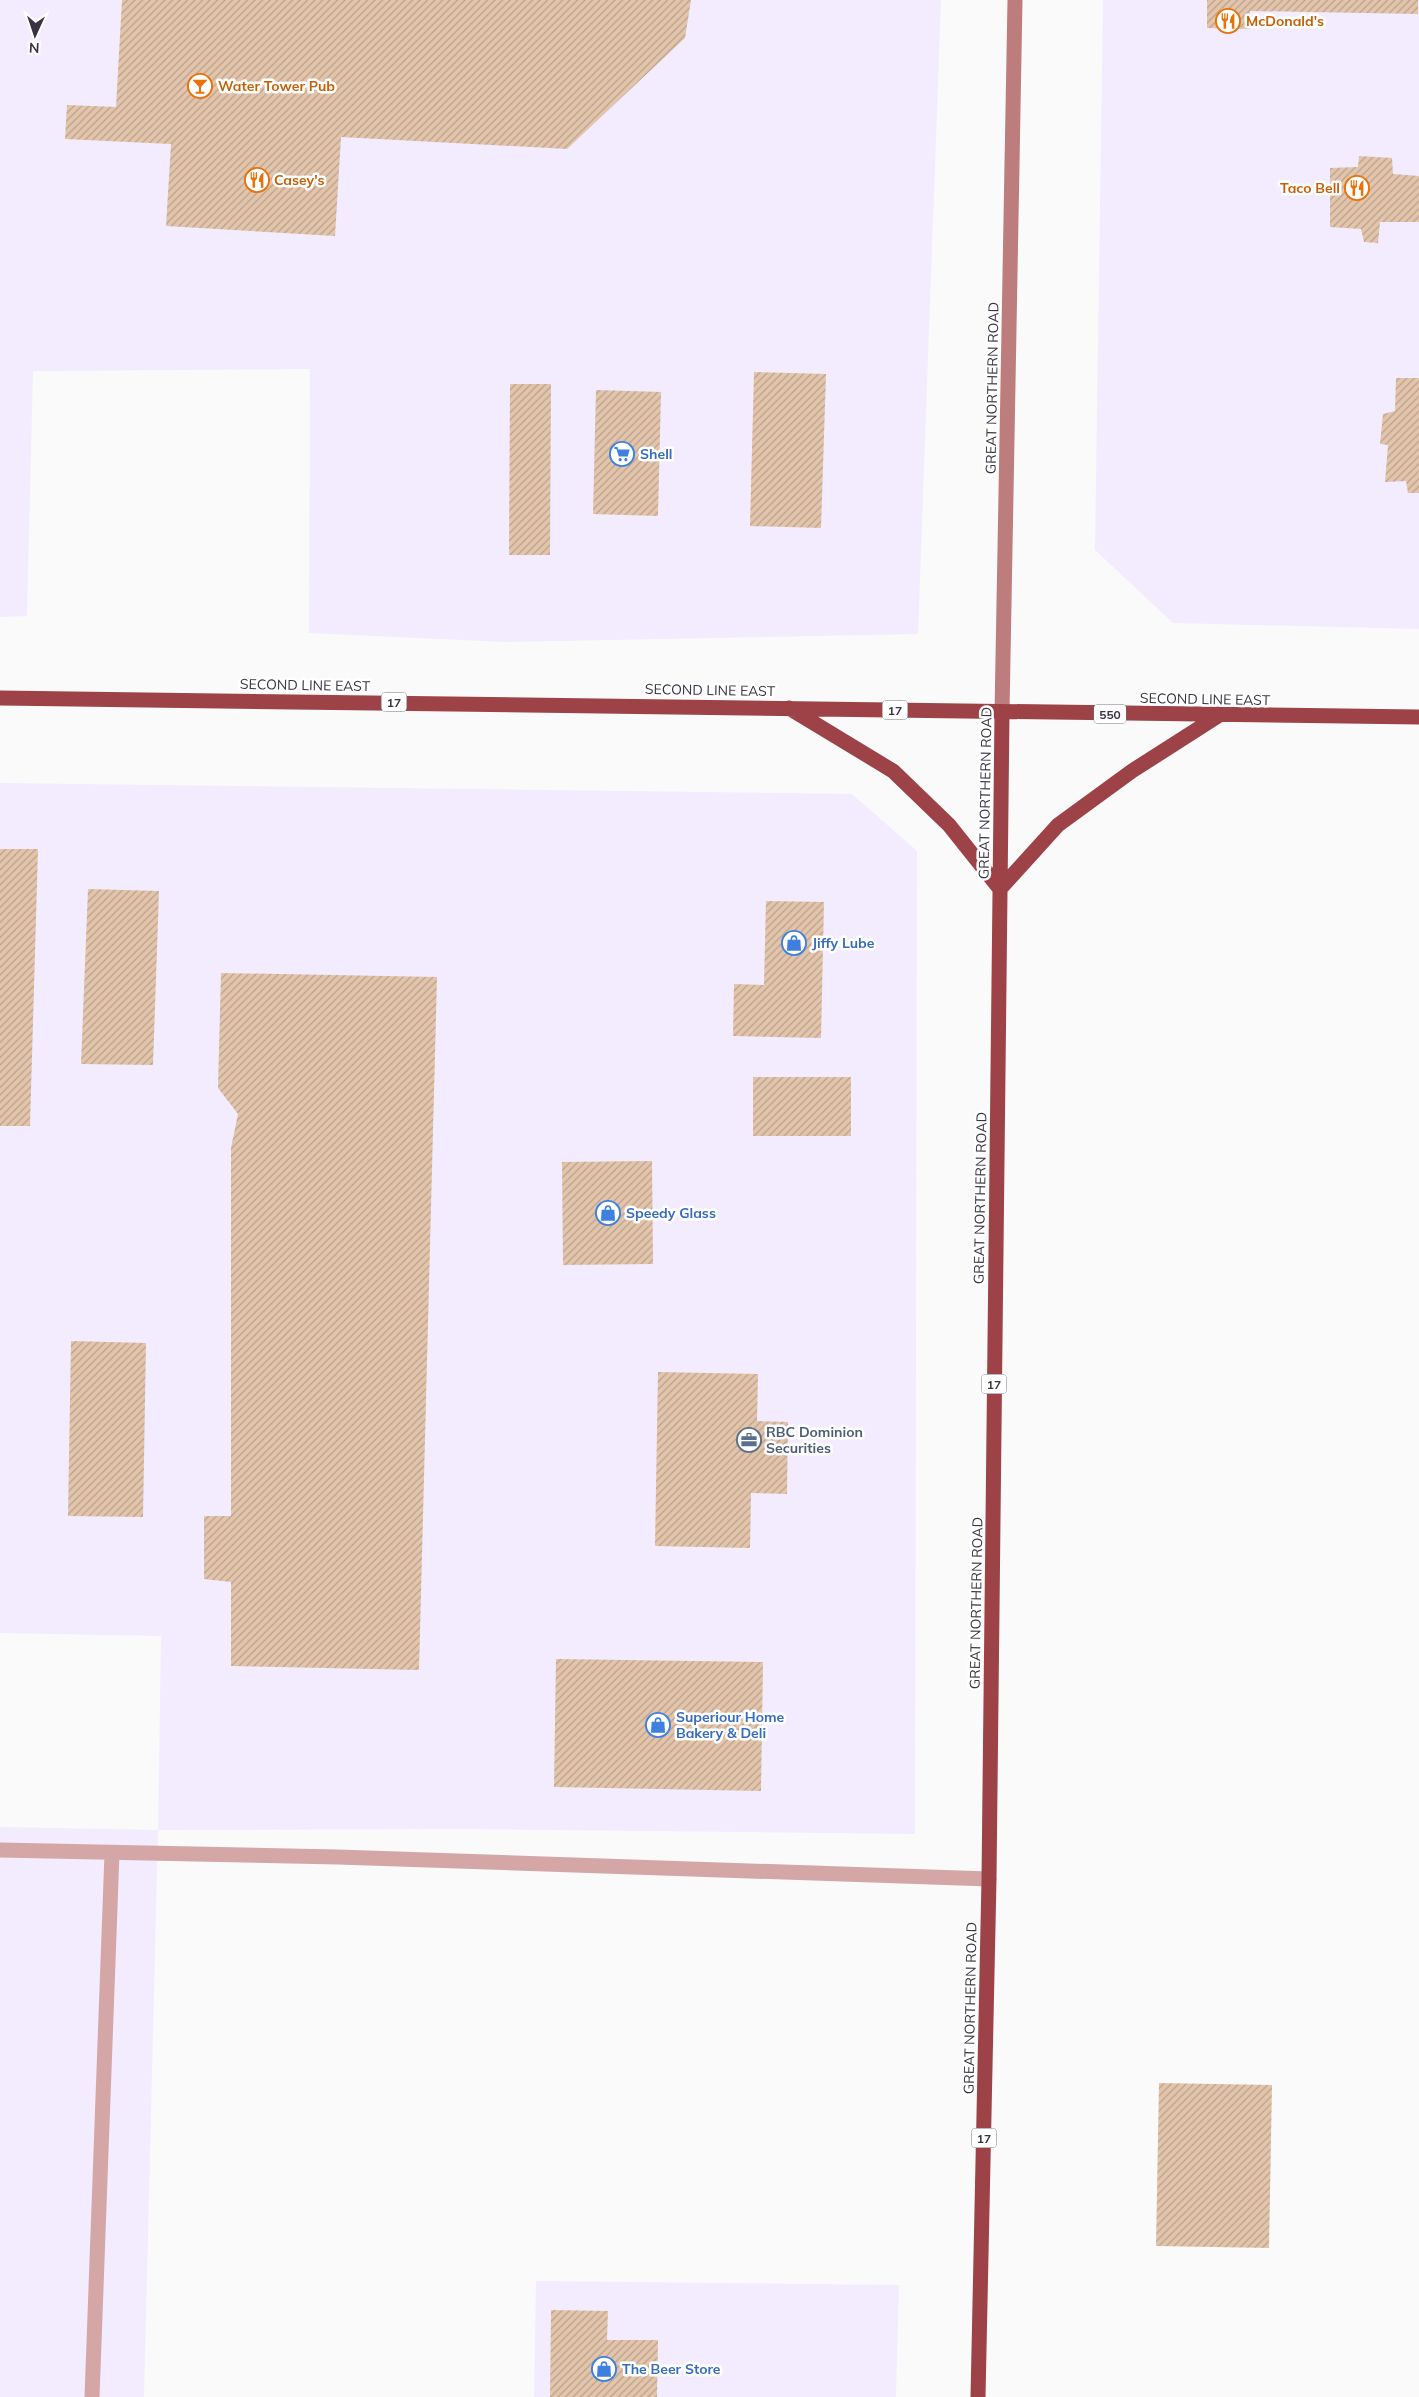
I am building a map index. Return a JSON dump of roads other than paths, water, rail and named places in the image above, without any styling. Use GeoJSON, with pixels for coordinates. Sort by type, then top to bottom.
{"type":"FeatureCollection","features":[{"type":"Feature","properties":{"kind":"highway","name":"SECOND LINE EAST"},"geometry":{"type":"LineString","coordinates":[[0,698],[787,707],[1002,712],[1419,717]]}},
{"type":"Feature","properties":{"kind":"highway"},"geometry":{"type":"LineString","coordinates":[[787,707],[893,771],[949,825],[1000,889],[1058,825],[1181,737],[1219,715]]}},
{"type":"Feature","properties":{"kind":"highway","name":"GREAT NORTHERN ROAD"},"geometry":{"type":"LineString","coordinates":[[978,2397],[989,1879],[1002,712]]}},
{"type":"Feature","properties":{"kind":"main road","name":"GREAT NORTHERN ROAD"},"geometry":{"type":"LineString","coordinates":[[1002,712],[1015,0]]}},
{"type":"Feature","properties":{"kind":"lane"},"geometry":{"type":"LineString","coordinates":[[0,1850],[338,1857],[989,1879]]}},
{"type":"Feature","properties":{"kind":"lane"},"geometry":{"type":"LineString","coordinates":[[92,2397],[112,1853]]}},
{"type":"Feature","properties":{"kind":"place","name":"McDonald's"},"geometry":{"type":"Point","coordinates":[1228,21]}},
{"type":"Feature","properties":{"kind":"place","name":"Water Tower Pub"},"geometry":{"type":"Point","coordinates":[200,86]}},
{"type":"Feature","properties":{"kind":"place","name":"Casey's"},"geometry":{"type":"Point","coordinates":[257,180]}},
{"type":"Feature","properties":{"kind":"place","name":"Taco Bell"},"geometry":{"type":"Point","coordinates":[1357,188]}},
{"type":"Feature","properties":{"kind":"place","name":"Shell"},"geometry":{"type":"Point","coordinates":[622,454]}},
{"type":"Feature","properties":{"kind":"place","name":"Jiffy Lube"},"geometry":{"type":"Point","coordinates":[794,943]}},
{"type":"Feature","properties":{"kind":"place","name":"Speedy Glass"},"geometry":{"type":"Point","coordinates":[608,1213]}},
{"type":"Feature","properties":{"kind":"place","name":"RBC Dominion Securities"},"geometry":{"type":"Point","coordinates":[749,1440]}},
{"type":"Feature","properties":{"kind":"place","name":"Superiour Home Bakery & Deli"},"geometry":{"type":"Point","coordinates":[658,1725]}},
{"type":"Feature","properties":{"kind":"place","name":"The Beer Store"},"geometry":{"type":"Point","coordinates":[604,2369]}}]}
